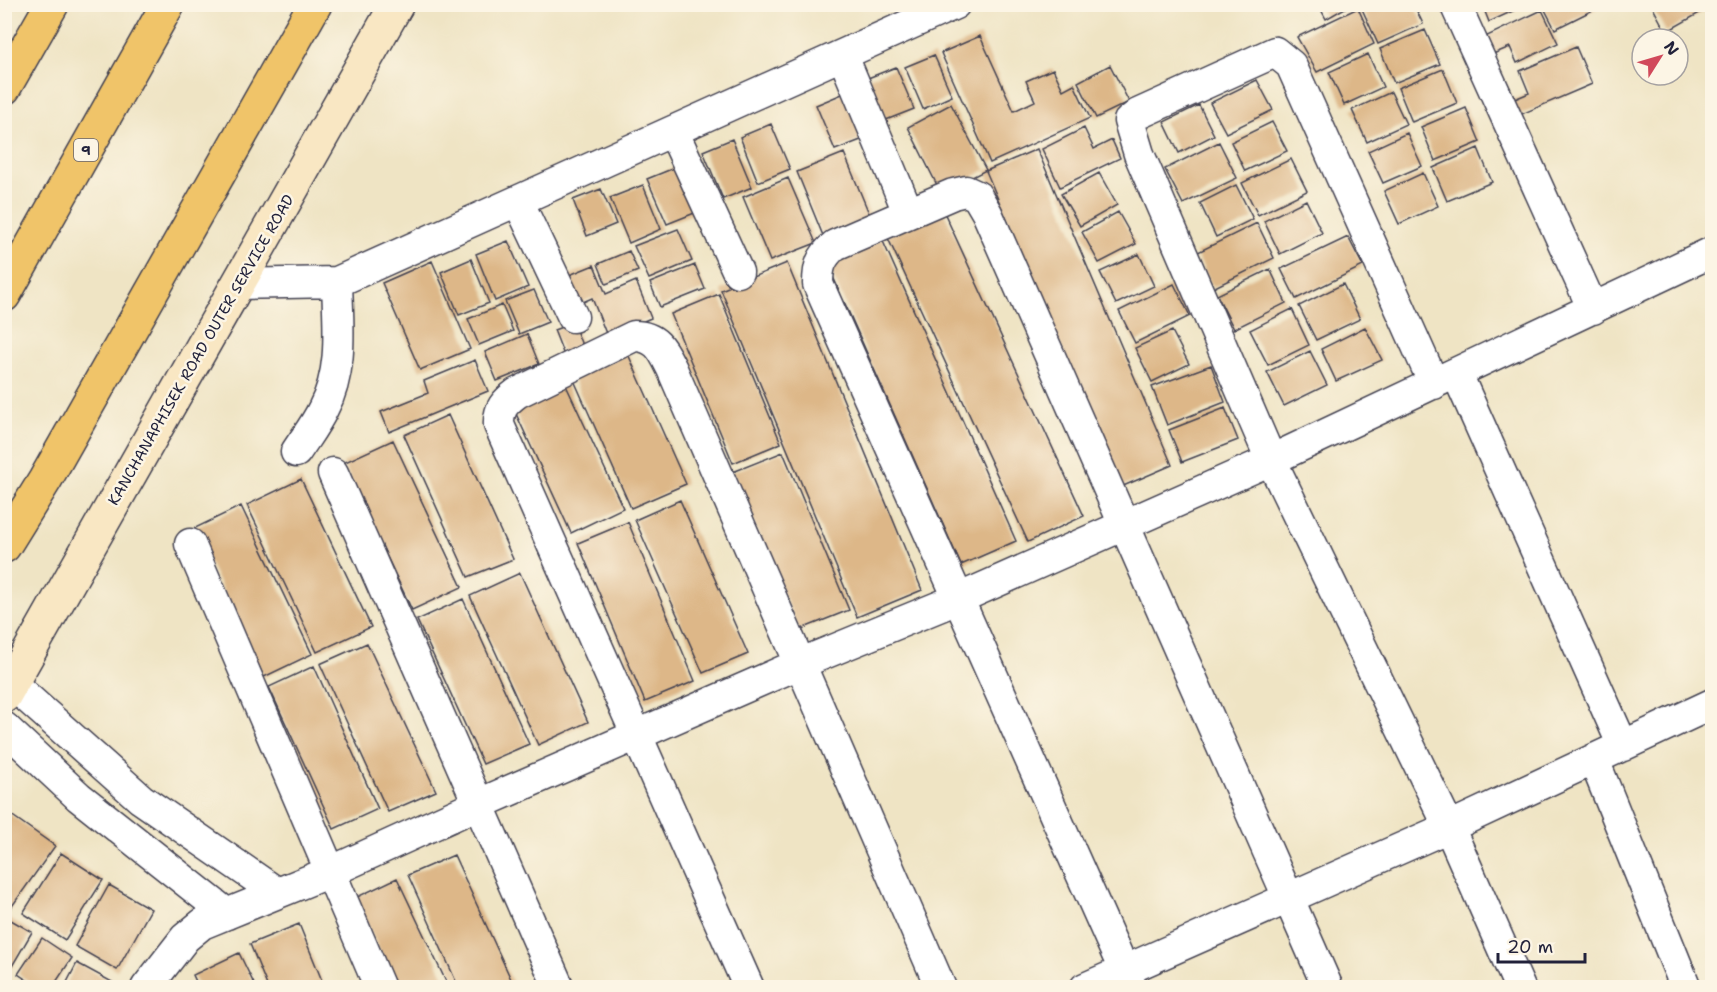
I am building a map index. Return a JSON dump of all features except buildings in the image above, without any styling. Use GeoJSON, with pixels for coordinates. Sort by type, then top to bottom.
{"type":"FeatureCollection","features":[{"type":"Feature","properties":{"kind":"highway"},"geometry":{"type":"LineString","coordinates":[[4,88],[52,4]]}},
{"type":"Feature","properties":{"kind":"highway","name":"9"},"geometry":{"type":"LineString","coordinates":[[4,295],[168,4]]}},
{"type":"Feature","properties":{"kind":"highway"},"geometry":{"type":"LineString","coordinates":[[4,546],[63,449],[315,4]]}},
{"type":"Feature","properties":{"kind":"main road","name":"KANCHANAPHISEK ROAD OUTER SERVICE ROAD"},"geometry":{"type":"LineString","coordinates":[[8,690],[397,4]]}},
{"type":"Feature","properties":{"kind":"street"},"geometry":{"type":"LineString","coordinates":[[238,284],[337,282],[674,133],[955,4]]}},
{"type":"Feature","properties":{"kind":"street"},"geometry":{"type":"LineString","coordinates":[[1455,4],[1593,309]]}},
{"type":"Feature","properties":{"kind":"street"},"geometry":{"type":"LineString","coordinates":[[1520,987],[1449,827],[1271,460],[1130,132],[1129,121],[1138,114],[1275,52],[1282,55],[1291,65],[1623,746]]}},
{"type":"Feature","properties":{"kind":"street"},"geometry":{"type":"LineString","coordinates":[[843,56],[903,200]]}},
{"type":"Feature","properties":{"kind":"street"},"geometry":{"type":"LineString","coordinates":[[674,133],[738,272]]}},
{"type":"Feature","properties":{"kind":"street"},"geometry":{"type":"LineString","coordinates":[[1128,979],[818,284],[818,268],[823,255],[835,244],[953,194],[966,191],[977,196],[987,213],[1328,987]]}},
{"type":"Feature","properties":{"kind":"street"},"geometry":{"type":"LineString","coordinates":[[518,201],[573,317]]}},
{"type":"Feature","properties":{"kind":"street"},"geometry":{"type":"LineString","coordinates":[[146,987],[170,975],[185,938],[202,924],[332,871],[479,804],[799,664],[960,598],[1271,460],[1713,252]]}},
{"type":"Feature","properties":{"kind":"street"},"geometry":{"type":"LineString","coordinates":[[296,452],[324,408],[331,388],[339,349],[337,282]]}},
{"type":"Feature","properties":{"kind":"street"},"geometry":{"type":"LineString","coordinates":[[749,987],[499,425],[498,414],[505,402],[517,393],[634,336],[645,336],[657,343],[663,352],[941,987]]}},
{"type":"Feature","properties":{"kind":"street"},"geometry":{"type":"LineString","coordinates":[[333,473],[559,987]]}},
{"type":"Feature","properties":{"kind":"street"},"geometry":{"type":"LineString","coordinates":[[190,544],[380,987]]}},
{"type":"Feature","properties":{"kind":"street"},"geometry":{"type":"LineString","coordinates":[[8,690],[141,798],[276,892]]}},
{"type":"Feature","properties":{"kind":"street"},"geometry":{"type":"LineString","coordinates":[[1085,987],[1128,979],[1289,898],[1449,827],[1713,704]]}},
{"type":"Feature","properties":{"kind":"street"},"geometry":{"type":"LineString","coordinates":[[4,727],[79,797],[227,914]]}},
{"type":"Feature","properties":{"kind":"street"},"geometry":{"type":"LineString","coordinates":[[1594,760],[1686,987]]}}]}
